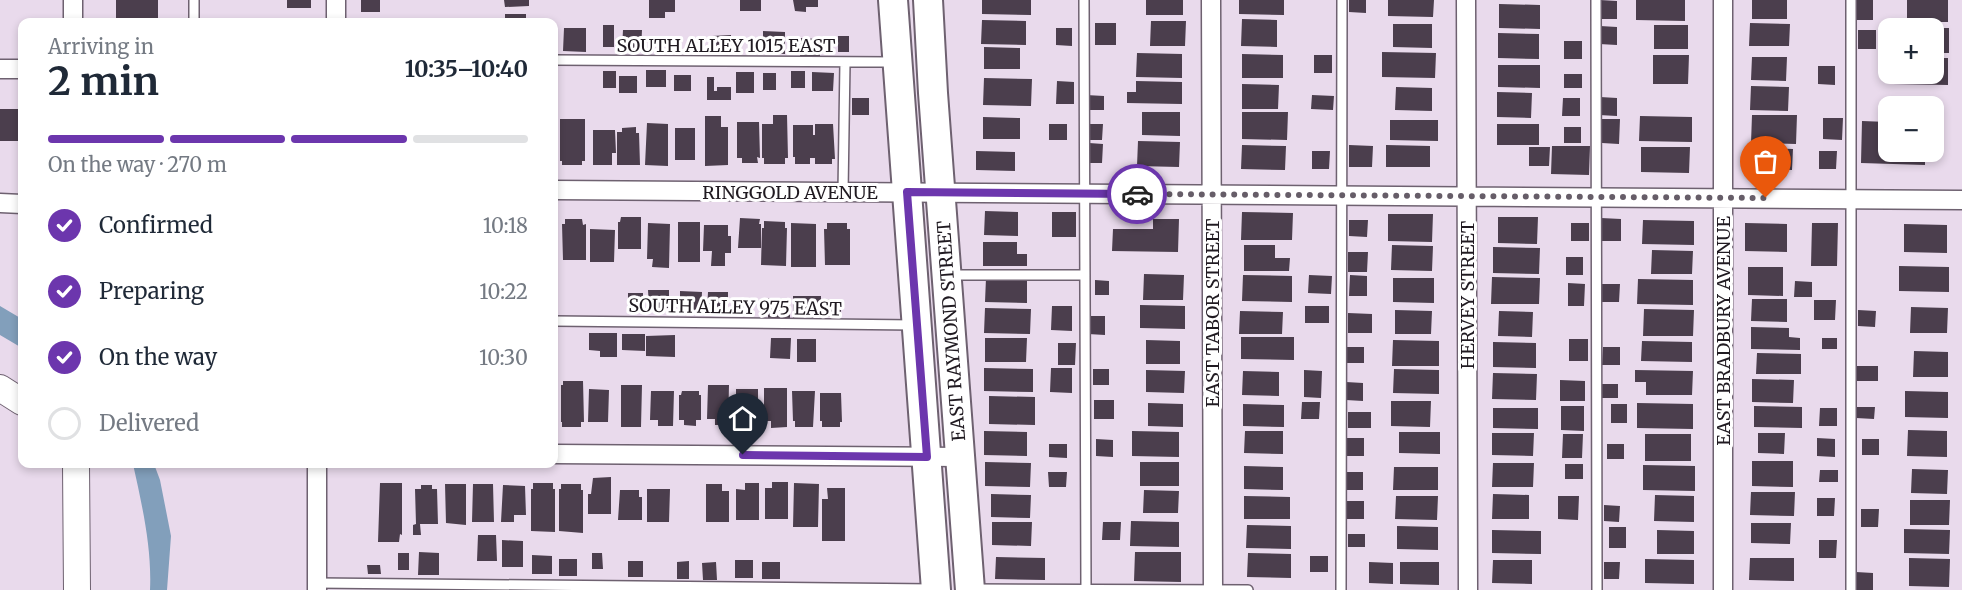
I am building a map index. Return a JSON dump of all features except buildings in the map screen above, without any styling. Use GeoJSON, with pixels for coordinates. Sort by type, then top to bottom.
{"type":"FeatureCollection","features":[{"type":"Feature","properties":{"kind":"main road","name":"EAST RAYMOND STREET"},"geometry":{"type":"LineString","coordinates":[[893,0],[936,589]]}},
{"type":"Feature","properties":{"kind":"main road","name":"EAST RAYMOND STREET"},"geometry":{"type":"LineString","coordinates":[[928,0],[970,589]]}},
{"type":"Feature","properties":{"kind":"street"},"geometry":{"type":"LineString","coordinates":[[73,18],[74,0]]}},
{"type":"Feature","properties":{"kind":"street"},"geometry":{"type":"LineString","coordinates":[[336,0],[336,18]]}},
{"type":"Feature","properties":{"kind":"street","name":"EAST TABOR STREET"},"geometry":{"type":"LineString","coordinates":[[1211,0],[1213,590]]}},
{"type":"Feature","properties":{"kind":"street","name":"HERVEY STREET"},"geometry":{"type":"LineString","coordinates":[[1466,0],[1468,590]]}},
{"type":"Feature","properties":{"kind":"street","name":"EAST BRADBURY AVENUE"},"geometry":{"type":"LineString","coordinates":[[1723,0],[1723,590]]}},
{"type":"Feature","properties":{"kind":"street"},"geometry":{"type":"LineString","coordinates":[[0,69],[18,69]]}},
{"type":"Feature","properties":{"kind":"street","name":"RINGGOLD AVENUE"},"geometry":{"type":"LineString","coordinates":[[558,190],[1962,200]]}},
{"type":"Feature","properties":{"kind":"street"},"geometry":{"type":"LineString","coordinates":[[0,203],[18,204]]}},
{"type":"Feature","properties":{"kind":"street"},"geometry":{"type":"LineString","coordinates":[[0,388],[18,399]]}},
{"type":"Feature","properties":{"kind":"street"},"geometry":{"type":"LineString","coordinates":[[558,454],[961,457]]}},
{"type":"Feature","properties":{"kind":"street"},"geometry":{"type":"LineString","coordinates":[[76,468],[77,590]]}},
{"type":"Feature","properties":{"kind":"street"},"geometry":{"type":"LineString","coordinates":[[317,468],[317,586]]}},
{"type":"Feature","properties":{"kind":"lane"},"geometry":{"type":"LineString","coordinates":[[194,0],[194,18]]}},
{"type":"Feature","properties":{"kind":"lane"},"geometry":{"type":"LineString","coordinates":[[1084,0],[1086,589]]}},
{"type":"Feature","properties":{"kind":"lane"},"geometry":{"type":"LineString","coordinates":[[1341,590],[1342,0]]}},
{"type":"Feature","properties":{"kind":"lane"},"geometry":{"type":"LineString","coordinates":[[1596,0],[1597,590]]}},
{"type":"Feature","properties":{"kind":"lane"},"geometry":{"type":"LineString","coordinates":[[1851,0],[1851,590]]}},
{"type":"Feature","properties":{"kind":"lane","name":"SOUTH ALLEY 1015 EAST"},"geometry":{"type":"LineString","coordinates":[[558,60],[897,62]]}},
{"type":"Feature","properties":{"kind":"lane"},"geometry":{"type":"LineString","coordinates":[[843,192],[844,62]]}},
{"type":"Feature","properties":{"kind":"lane"},"geometry":{"type":"LineString","coordinates":[[947,275],[1085,275]]}},
{"type":"Feature","properties":{"kind":"lane","name":"SOUTH ALLEY 975 EAST"},"geometry":{"type":"LineString","coordinates":[[558,321],[916,325]]}},
{"type":"Feature","properties":{"kind":"lane"},"geometry":{"type":"LineString","coordinates":[[317,586],[936,589]]}},
{"type":"Feature","properties":{"kind":"lane"},"geometry":{"type":"LineString","coordinates":[[970,589],[1248,590]]}},
{"type":"Feature","properties":{"kind":"water"},"geometry":{"type":"Polygon","coordinates":[[[0,306],[18,317],[18,346],[0,335],[0,306]]]}},
{"type":"Feature","properties":{"kind":"water"},"geometry":{"type":"Polygon","coordinates":[[[134,468],[156,468],[171,536],[167,590],[150,590],[148,542],[134,468]]]}},
{"type":"Feature","properties":{"kind":"way so far"},"geometry":{"type":"LineString","coordinates":[[1137,194],[1766,198]]}},
{"type":"Feature","properties":{"kind":"route"},"geometry":{"type":"LineString","coordinates":[[743,455],[927,457],[907,192],[1137,194]]}}]}
